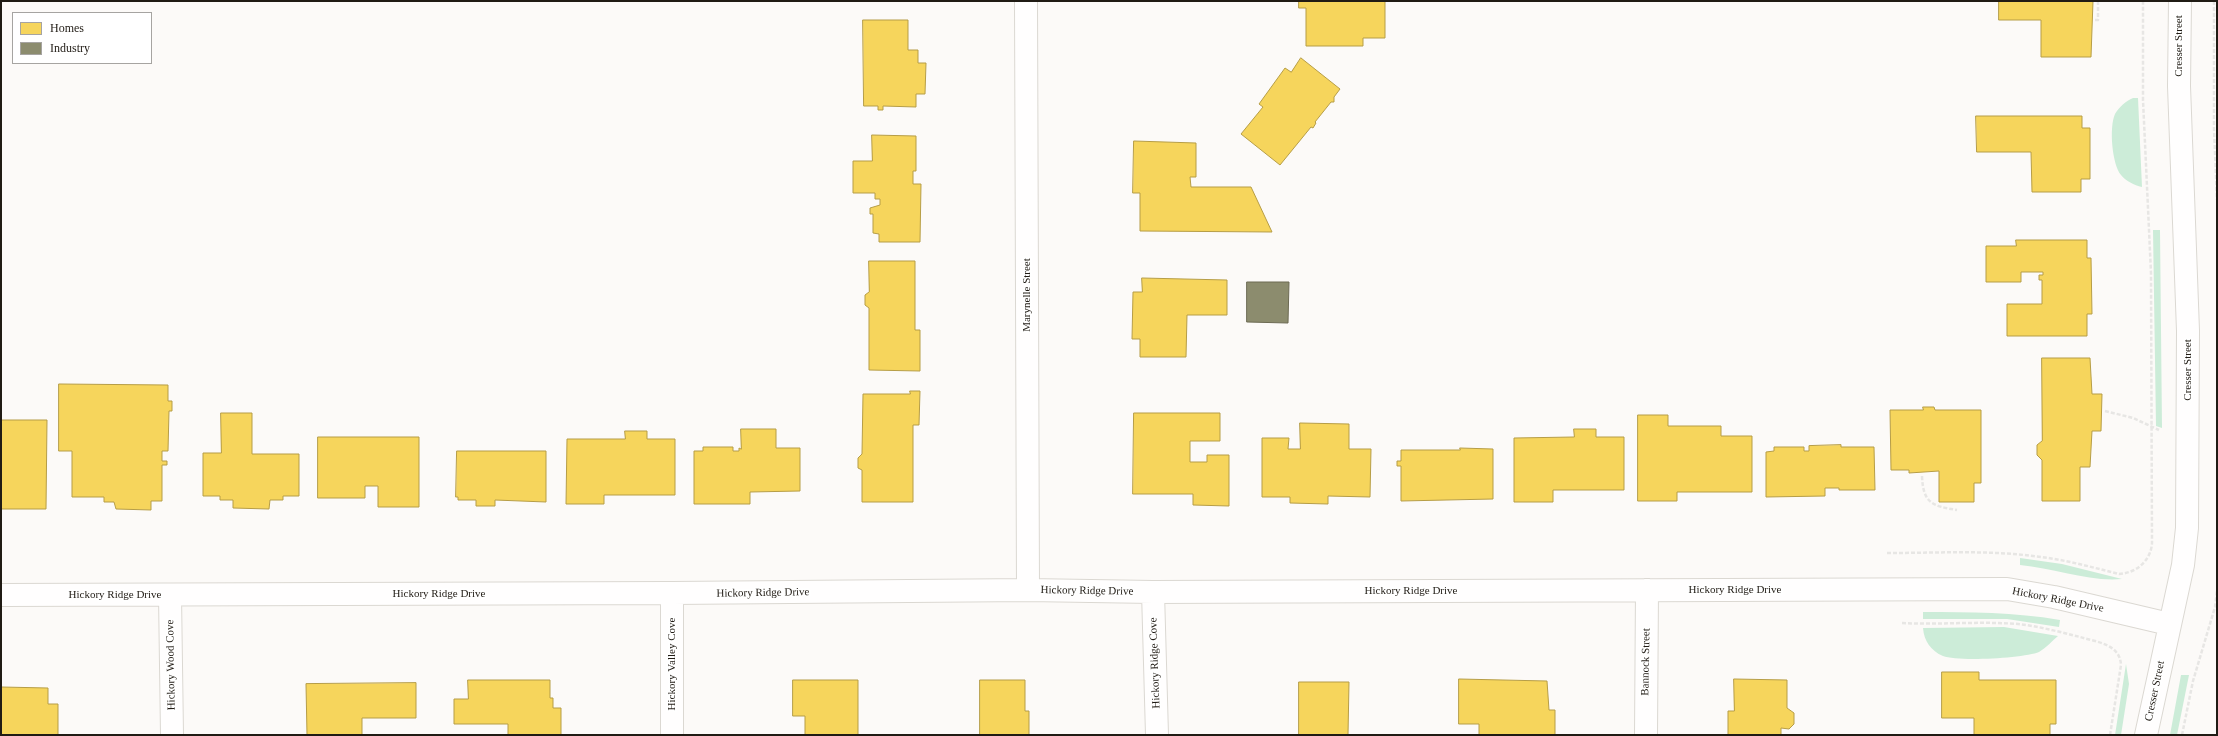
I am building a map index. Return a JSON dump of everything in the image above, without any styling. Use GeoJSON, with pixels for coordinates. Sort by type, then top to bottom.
{"type":"FeatureCollection","features":[{"type":"Feature","properties":{"kind":"street","name":"Marynelle Street"},"geometry":{"type":"LineString","coordinates":[[1026,1],[1028,590]]}},
{"type":"Feature","properties":{"kind":"street","name":"Cresser Street"},"geometry":{"type":"LineString","coordinates":[[2146,735],[2183,565],[2187,528],[2188,323],[2180,130],[2180,1]]}},
{"type":"Feature","properties":{"kind":"street","name":"Hickory Ridge Drive"},"geometry":{"type":"LineString","coordinates":[[1,595],[672,593],[1028,590],[1153,592],[2008,589],[2054,597],[2169,624]]}},
{"type":"Feature","properties":{"kind":"street","name":"Bannock Street"},"geometry":{"type":"LineString","coordinates":[[1646,735],[1647,590]]}},
{"type":"Feature","properties":{"kind":"street","name":"Hickory Ridge Cove"},"geometry":{"type":"LineString","coordinates":[[1153,592],[1158,735]]}},
{"type":"Feature","properties":{"kind":"street","name":"Hickory Valley Cove"},"geometry":{"type":"LineString","coordinates":[[672,593],[672,735]]}},
{"type":"Feature","properties":{"kind":"street","name":"Hickory Wood Cove"},"geometry":{"type":"LineString","coordinates":[[170,594],[172,735]]}},
{"type":"Feature","properties":{"kind":"path"},"geometry":{"type":"LineString","coordinates":[[2096,20],[2098,20],[2098,1]]}},
{"type":"Feature","properties":{"kind":"path"},"geometry":{"type":"LineString","coordinates":[[1887,553],[2008,553],[2061,560],[2120,574],[2129,573],[2150,557],[2152,552],[2151,266],[2143,100],[2143,1]]}},
{"type":"Feature","properties":{"kind":"path"},"geometry":{"type":"LineString","coordinates":[[2214,1],[2214,129],[2217,200]]}},
{"type":"Feature","properties":{"kind":"path"},"geometry":{"type":"LineString","coordinates":[[2105,411],[2133,418],[2152,428],[2188,436]]}},
{"type":"Feature","properties":{"kind":"path"},"geometry":{"type":"LineString","coordinates":[[1922,476],[1922,489],[1929,502],[1938,507],[1957,510]]}},
{"type":"Feature","properties":{"kind":"path"},"geometry":{"type":"LineString","coordinates":[[2182,735],[2193,682],[2215,606],[2217,591]]}},
{"type":"Feature","properties":{"kind":"path"},"geometry":{"type":"LineString","coordinates":[[1902,623],[2019,624],[2076,636],[2104,644],[2115,649],[2120,657],[2121,666],[2110,735]]}},
{"type":"Feature","properties":{"kind":"green space"},"geometry":{"type":"Polygon","coordinates":[[[2133,98],[2138,98],[2142,187],[2130,182],[2121,175],[2115,163],[2112,145],[2112,127],[2115,114],[2123,104],[2133,98]]]}},
{"type":"Feature","properties":{"kind":"green space"},"geometry":{"type":"Polygon","coordinates":[[[2153,230],[2160,230],[2162,428],[2156,426],[2153,230]]]}},
{"type":"Feature","properties":{"kind":"green space"},"geometry":{"type":"Polygon","coordinates":[[[2020,558],[2062,564],[2122,579],[2084,577],[2020,565],[2020,558]]]}},
{"type":"Feature","properties":{"kind":"green space"},"geometry":{"type":"Polygon","coordinates":[[[1923,612],[1975,612],[2043,617],[2060,620],[2059,627],[2007,619],[1923,619],[1923,612]]]}},
{"type":"Feature","properties":{"kind":"green space"},"geometry":{"type":"Polygon","coordinates":[[[2004,627],[2058,636],[2039,652],[2031,654],[1962,659],[1943,656],[1935,651],[1929,645],[1923,628],[2004,627]]]}},
{"type":"Feature","properties":{"kind":"green space"},"geometry":{"type":"Polygon","coordinates":[[[2126,664],[2129,684],[2121,735],[2115,735],[2126,664]]]}},
{"type":"Feature","properties":{"kind":"green space"},"geometry":{"type":"Polygon","coordinates":[[[2181,675],[2189,675],[2177,735],[2170,735],[2181,675]]]}},
{"type":"Feature","properties":{"kind":"building: Homes"},"geometry":{"type":"Polygon","coordinates":[[[1299,1],[1385,1],[1385,38],[1363,38],[1363,46],[1306,46],[1306,8],[1299,8],[1299,1]]]}},
{"type":"Feature","properties":{"kind":"building: Homes"},"geometry":{"type":"Polygon","coordinates":[[[1999,1],[2093,1],[2091,57],[2041,57],[2041,20],[1999,20],[1999,1]]]}},
{"type":"Feature","properties":{"kind":"building: Homes"},"geometry":{"type":"Polygon","coordinates":[[[863,20],[908,20],[908,50],[918,50],[918,63],[926,63],[925,94],[916,94],[916,107],[883,106],[883,110],[878,110],[878,106],[864,106],[863,20]]]}},
{"type":"Feature","properties":{"kind":"building: Homes"},"geometry":{"type":"Polygon","coordinates":[[[1301,58],[1340,89],[1334,97],[1334,102],[1331,102],[1315,122],[1316,123],[1313,128],[1311,127],[1280,165],[1241,134],[1263,107],[1259,104],[1285,68],[1291,72],[1301,58]]]}},
{"type":"Feature","properties":{"kind":"building: Homes"},"geometry":{"type":"Polygon","coordinates":[[[1976,116],[2082,116],[2082,128],[2090,128],[2090,179],[2081,179],[2081,192],[2032,192],[2031,152],[1977,152],[1976,116]]]}},
{"type":"Feature","properties":{"kind":"building: Homes"},"geometry":{"type":"Polygon","coordinates":[[[872,135],[916,136],[916,171],[913,171],[913,184],[921,184],[920,242],[879,242],[879,234],[873,233],[873,214],[870,214],[870,208],[880,205],[880,199],[875,199],[875,193],[853,193],[853,161],[872,161],[872,135]]]}},
{"type":"Feature","properties":{"kind":"building: Homes"},"geometry":{"type":"Polygon","coordinates":[[[1134,141],[1196,143],[1196,177],[1190,177],[1191,187],[1251,187],[1272,232],[1140,231],[1140,193],[1133,193],[1134,141]]]}},
{"type":"Feature","properties":{"kind":"building: Homes"},"geometry":{"type":"Polygon","coordinates":[[[2016,240],[2087,240],[2087,258],[2091,258],[2092,314],[2087,314],[2087,336],[2007,336],[2007,304],[2042,304],[2042,280],[2039,280],[2039,275],[2043,275],[2043,272],[2021,272],[2021,282],[1986,282],[1986,246],[2016,246],[2016,240]]]}},
{"type":"Feature","properties":{"kind":"building: Homes"},"geometry":{"type":"Polygon","coordinates":[[[869,261],[915,261],[915,330],[920,330],[920,371],[869,370],[869,308],[865,305],[865,295],[869,292],[869,261]]]}},
{"type":"Feature","properties":{"kind":"building: Homes"},"geometry":{"type":"Polygon","coordinates":[[[1142,278],[1227,280],[1227,315],[1187,315],[1186,357],[1140,357],[1140,339],[1132,339],[1133,292],[1142,292],[1142,278]]]}},
{"type":"Feature","properties":{"kind":"building: Homes"},"geometry":{"type":"Polygon","coordinates":[[[2042,358],[2090,358],[2092,394],[2102,394],[2101,431],[2092,431],[2090,467],[2080,467],[2080,501],[2042,501],[2042,460],[2037,455],[2037,445],[2042,441],[2042,358]]]}},
{"type":"Feature","properties":{"kind":"building: Homes"},"geometry":{"type":"Polygon","coordinates":[[[59,384],[168,385],[168,401],[172,401],[172,411],[169,411],[168,451],[162,451],[162,461],[167,461],[167,465],[162,465],[162,501],[151,501],[151,510],[116,509],[114,502],[104,502],[104,497],[72,497],[72,451],[59,451],[59,384]]]}},
{"type":"Feature","properties":{"kind":"building: Homes"},"geometry":{"type":"Polygon","coordinates":[[[910,391],[920,391],[919,425],[913,425],[913,502],[862,502],[862,470],[858,468],[858,458],[862,454],[863,394],[910,394],[910,391]]]}},
{"type":"Feature","properties":{"kind":"building: Homes"},"geometry":{"type":"Polygon","coordinates":[[[1923,407],[1934,407],[1935,410],[1981,410],[1981,483],[1974,483],[1974,502],[1939,502],[1939,471],[1909,473],[1909,470],[1891,470],[1890,410],[1923,410],[1923,407]]]}},
{"type":"Feature","properties":{"kind":"building: Homes"},"geometry":{"type":"Polygon","coordinates":[[[221,413],[252,413],[252,454],[299,454],[299,496],[283,496],[283,500],[270,500],[269,509],[233,508],[233,500],[220,500],[220,496],[203,496],[203,453],[221,453],[221,413]]]}},
{"type":"Feature","properties":{"kind":"building: Homes"},"geometry":{"type":"Polygon","coordinates":[[[1134,413],[1220,413],[1220,441],[1190,441],[1190,462],[1207,462],[1207,455],[1229,455],[1229,506],[1193,505],[1193,494],[1133,494],[1134,413]]]}},
{"type":"Feature","properties":{"kind":"building: Homes"},"geometry":{"type":"Polygon","coordinates":[[[1638,415],[1668,415],[1668,426],[1721,426],[1721,436],[1752,436],[1752,492],[1677,492],[1677,501],[1638,501],[1638,415]]]}},
{"type":"Feature","properties":{"kind":"building: Homes"},"geometry":{"type":"Polygon","coordinates":[[[1,420],[47,420],[46,509],[1,509],[1,420]]]}},
{"type":"Feature","properties":{"kind":"building: Homes"},"geometry":{"type":"Polygon","coordinates":[[[1300,423],[1349,424],[1349,449],[1371,449],[1370,497],[1328,496],[1328,504],[1290,503],[1290,497],[1262,497],[1262,438],[1289,438],[1288,449],[1300,449],[1300,423]]]}},
{"type":"Feature","properties":{"kind":"building: Homes"},"geometry":{"type":"Polygon","coordinates":[[[741,429],[776,429],[776,448],[800,448],[800,491],[750,492],[750,504],[694,504],[694,451],[703,451],[703,447],[733,447],[733,451],[739,451],[739,448],[741,449],[741,429]]]}},
{"type":"Feature","properties":{"kind":"building: Homes"},"geometry":{"type":"Polygon","coordinates":[[[1574,429],[1596,429],[1596,437],[1624,437],[1624,490],[1553,490],[1553,502],[1514,502],[1514,438],[1574,437],[1574,429]]]}},
{"type":"Feature","properties":{"kind":"building: Homes"},"geometry":{"type":"Polygon","coordinates":[[[625,431],[647,431],[647,439],[675,439],[675,495],[604,495],[604,504],[566,504],[567,439],[625,439],[625,431]]]}},
{"type":"Feature","properties":{"kind":"building: Homes"},"geometry":{"type":"Polygon","coordinates":[[[318,437],[419,437],[419,507],[378,507],[378,486],[365,486],[365,498],[318,498],[318,437]]]}},
{"type":"Feature","properties":{"kind":"building: Homes"},"geometry":{"type":"Polygon","coordinates":[[[1841,445],[1841,447],[1874,447],[1875,490],[1839,490],[1839,488],[1825,488],[1825,496],[1766,497],[1766,452],[1774,451],[1774,447],[1804,447],[1804,451],[1809,451],[1809,446],[1841,445]]]}},
{"type":"Feature","properties":{"kind":"building: Homes"},"geometry":{"type":"Polygon","coordinates":[[[1460,448],[1493,449],[1493,499],[1401,501],[1401,466],[1397,466],[1397,461],[1401,461],[1401,450],[1460,450],[1460,448]]]}},
{"type":"Feature","properties":{"kind":"building: Homes"},"geometry":{"type":"Polygon","coordinates":[[[457,451],[546,451],[546,502],[495,500],[495,506],[476,506],[476,500],[458,500],[458,497],[456,497],[457,451]]]}},
{"type":"Feature","properties":{"kind":"building: Homes"},"geometry":{"type":"Polygon","coordinates":[[[1942,672],[1979,672],[1979,680],[2056,680],[2056,724],[2050,724],[2050,735],[1974,735],[1974,718],[1942,718],[1942,672]]]}},
{"type":"Feature","properties":{"kind":"building: Homes"},"geometry":{"type":"Polygon","coordinates":[[[1459,679],[1547,681],[1549,710],[1555,710],[1555,735],[1479,735],[1479,724],[1459,724],[1459,679]]]}},
{"type":"Feature","properties":{"kind":"building: Homes"},"geometry":{"type":"Polygon","coordinates":[[[1734,679],[1787,680],[1787,708],[1794,713],[1794,724],[1789,729],[1781,728],[1781,735],[1728,735],[1728,711],[1734,711],[1734,679]]]}},
{"type":"Feature","properties":{"kind":"building: Homes"},"geometry":{"type":"Polygon","coordinates":[[[468,680],[550,680],[550,698],[553,698],[553,708],[561,708],[561,735],[508,735],[508,724],[454,724],[454,699],[468,699],[468,680]]]}},
{"type":"Feature","properties":{"kind":"building: Homes"},"geometry":{"type":"Polygon","coordinates":[[[793,680],[858,680],[858,735],[805,735],[805,716],[793,716],[793,680]]]}},
{"type":"Feature","properties":{"kind":"building: Homes"},"geometry":{"type":"Polygon","coordinates":[[[980,680],[1025,680],[1025,711],[1029,711],[1029,735],[980,735],[980,680]]]}},
{"type":"Feature","properties":{"kind":"building: Homes"},"geometry":{"type":"Polygon","coordinates":[[[1299,682],[1349,682],[1348,735],[1299,735],[1299,682]]]}},
{"type":"Feature","properties":{"kind":"building: Homes"},"geometry":{"type":"Polygon","coordinates":[[[416,683],[416,718],[362,718],[362,735],[307,735],[306,684],[416,683]]]}},
{"type":"Feature","properties":{"kind":"building: Homes"},"geometry":{"type":"Polygon","coordinates":[[[1,687],[48,688],[48,704],[58,704],[58,735],[1,735],[1,687]]]}},
{"type":"Feature","properties":{"kind":"building: Industry"},"geometry":{"type":"Polygon","coordinates":[[[1247,282],[1289,282],[1288,323],[1247,322],[1247,282]]]}}]}
